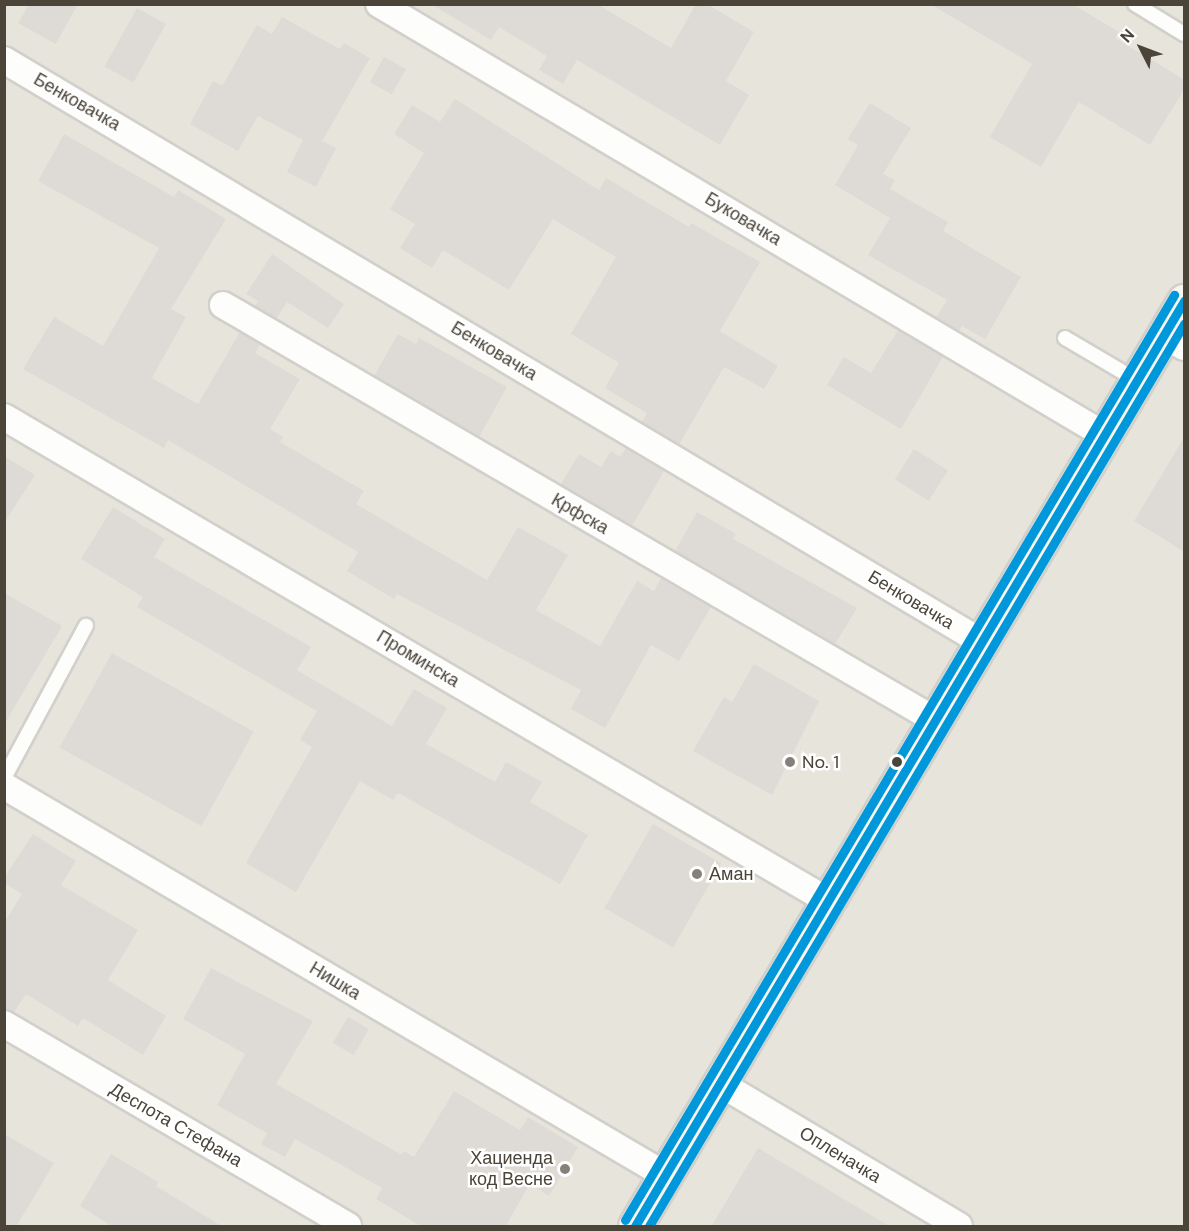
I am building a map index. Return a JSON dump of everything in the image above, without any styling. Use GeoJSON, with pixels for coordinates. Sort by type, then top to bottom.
{"type":"FeatureCollection","features":[{"type":"Feature","properties":{"kind":"main road"},"geometry":{"type":"LineString","coordinates":[[635,1227],[1138,381],[1175,342],[1185,301]]}},
{"type":"Feature","properties":{"kind":"street","name":"Буковачка"},"geometry":{"type":"LineString","coordinates":[[380,4],[1106,436]]}},
{"type":"Feature","properties":{"kind":"street","name":"Бенковачка"},"geometry":{"type":"LineString","coordinates":[[4,60],[983,643]]}},
{"type":"Feature","properties":{"kind":"street","name":"Крфска"},"geometry":{"type":"LineString","coordinates":[[223,305],[937,722]]}},
{"type":"Feature","properties":{"kind":"street","name":"Проминска"},"geometry":{"type":"LineString","coordinates":[[4,417],[830,902]]}},
{"type":"Feature","properties":{"kind":"street","name":"Нишка"},"geometry":{"type":"LineString","coordinates":[[4,786],[665,1175]]}},
{"type":"Feature","properties":{"kind":"street","name":"Деспота Стефана"},"geometry":{"type":"LineString","coordinates":[[4,1024],[348,1227]]}},
{"type":"Feature","properties":{"kind":"street","name":"Опленачка"},"geometry":{"type":"LineString","coordinates":[[721,1084],[960,1227]]}},
{"type":"Feature","properties":{"kind":"lane"},"geometry":{"type":"LineString","coordinates":[[1135,4],[1185,34]]}},
{"type":"Feature","properties":{"kind":"lane"},"geometry":{"type":"LineString","coordinates":[[1065,338],[1138,381]]}},
{"type":"Feature","properties":{"kind":"lane"},"geometry":{"type":"LineString","coordinates":[[4,778],[86,626]]}},
{"type":"Feature","properties":{"kind":"shaded area"},"geometry":{"type":"Polygon","coordinates":[[[5,5],[1184,5],[1184,1226],[5,1226],[5,5]]]}},
{"type":"Feature","properties":{"kind":"building"},"geometry":{"type":"Polygon","coordinates":[[[29,4],[78,4],[56,44],[18,23],[29,4]]]}},
{"type":"Feature","properties":{"kind":"building"},"geometry":{"type":"Polygon","coordinates":[[[431,4],[597,4],[671,48],[696,4],[707,4],[754,32],[726,81],[749,95],[720,145],[577,60],[563,84],[539,70],[547,56],[499,27],[491,40],[431,4]]]}},
{"type":"Feature","properties":{"kind":"building"},"geometry":{"type":"Polygon","coordinates":[[[930,4],[1072,4],[1119,32],[1115,38],[1185,80],[1185,88],[1150,145],[1079,102],[1041,167],[990,137],[1032,64],[930,4]]]}},
{"type":"Feature","properties":{"kind":"building"},"geometry":{"type":"Polygon","coordinates":[[[137,8],[166,24],[133,83],[105,67],[137,8]]]}},
{"type":"Feature","properties":{"kind":"building"},"geometry":{"type":"Polygon","coordinates":[[[282,17],[340,49],[344,43],[370,58],[322,141],[336,148],[316,187],[287,172],[303,140],[258,116],[238,151],[190,124],[213,81],[222,86],[257,25],[272,34],[282,17]]]}},
{"type":"Feature","properties":{"kind":"building"},"geometry":{"type":"Polygon","coordinates":[[[384,57],[406,69],[392,94],[370,82],[384,57]]]}},
{"type":"Feature","properties":{"kind":"building"},"geometry":{"type":"Polygon","coordinates":[[[455,99],[599,190],[606,178],[689,227],[691,223],[760,262],[720,331],[778,366],[764,389],[724,367],[679,445],[642,422],[647,413],[605,388],[619,363],[571,334],[616,257],[553,219],[509,290],[443,250],[432,268],[400,248],[415,224],[390,209],[424,153],[394,134],[412,105],[440,122],[455,99]]]}},
{"type":"Feature","properties":{"kind":"building"},"geometry":{"type":"Polygon","coordinates":[[[870,103],[911,128],[883,174],[895,180],[890,189],[948,222],[943,231],[1021,277],[985,339],[962,326],[959,331],[936,318],[947,300],[868,255],[890,218],[835,185],[858,145],[848,139],[870,103]]]}},
{"type":"Feature","properties":{"kind":"building"},"geometry":{"type":"Polygon","coordinates":[[[64,134],[174,197],[178,190],[226,219],[171,309],[186,317],[152,378],[198,404],[240,332],[260,344],[255,353],[300,379],[270,429],[283,437],[280,442],[364,491],[356,504],[487,580],[518,527],[568,555],[536,610],[600,646],[637,581],[654,591],[661,578],[711,607],[679,661],[651,645],[605,728],[571,709],[581,690],[397,594],[394,599],[347,571],[358,552],[168,440],[164,448],[23,369],[54,317],[103,346],[159,248],[38,181],[64,134]]]}},
{"type":"Feature","properties":{"kind":"building"},"geometry":{"type":"Polygon","coordinates":[[[272,254],[344,304],[328,328],[287,302],[276,319],[255,306],[258,301],[246,294],[272,254]]]}},
{"type":"Feature","properties":{"kind":"building"},"geometry":{"type":"Polygon","coordinates":[[[898,330],[943,357],[901,429],[827,385],[844,357],[871,373],[898,330]]]}},
{"type":"Feature","properties":{"kind":"building"},"geometry":{"type":"Polygon","coordinates":[[[398,334],[416,344],[419,338],[507,387],[479,437],[374,376],[398,334]]]}},
{"type":"Feature","properties":{"kind":"building"},"geometry":{"type":"Polygon","coordinates":[[[1185,436],[1185,552],[1134,521],[1185,436]]]}},
{"type":"Feature","properties":{"kind":"building"},"geometry":{"type":"Polygon","coordinates":[[[626,448],[664,471],[632,526],[561,484],[579,454],[601,467],[611,451],[620,457],[626,448]]]}},
{"type":"Feature","properties":{"kind":"building"},"geometry":{"type":"Polygon","coordinates":[[[914,449],[948,470],[929,501],[895,480],[914,449]]]}},
{"type":"Feature","properties":{"kind":"building"},"geometry":{"type":"Polygon","coordinates":[[[4,456],[35,475],[4,523],[4,456]]]}},
{"type":"Feature","properties":{"kind":"building"},"geometry":{"type":"Polygon","coordinates":[[[113,507],[165,539],[154,557],[311,647],[297,670],[392,726],[414,689],[447,708],[426,744],[495,782],[506,762],[542,782],[530,802],[588,835],[560,884],[398,793],[393,800],[360,781],[296,892],[246,863],[312,747],[300,740],[317,711],[137,607],[143,597],[81,559],[113,507]]]}},
{"type":"Feature","properties":{"kind":"building"},"geometry":{"type":"Polygon","coordinates":[[[697,512],[736,534],[733,539],[857,608],[835,644],[675,551],[697,512]]]}},
{"type":"Feature","properties":{"kind":"building"},"geometry":{"type":"Polygon","coordinates":[[[4,593],[62,626],[4,725],[4,593]]]}},
{"type":"Feature","properties":{"kind":"building"},"geometry":{"type":"Polygon","coordinates":[[[112,653],[254,732],[201,826],[60,747],[112,653]]]}},
{"type":"Feature","properties":{"kind":"building"},"geometry":{"type":"Polygon","coordinates":[[[754,664],[819,701],[772,795],[693,751],[724,697],[732,702],[754,664]]]}},
{"type":"Feature","properties":{"kind":"building"},"geometry":{"type":"Polygon","coordinates":[[[653,824],[721,864],[673,948],[604,908],[653,824]]]}},
{"type":"Feature","properties":{"kind":"building"},"geometry":{"type":"Polygon","coordinates":[[[33,834],[76,861],[61,885],[138,930],[108,980],[166,1016],[143,1055],[83,1018],[78,1026],[26,994],[14,1012],[4,1009],[4,923],[22,894],[4,883],[4,878],[33,834]]]}},
{"type":"Feature","properties":{"kind":"building"},"geometry":{"type":"Polygon","coordinates":[[[211,968],[313,1021],[276,1084],[402,1155],[404,1151],[414,1157],[454,1091],[520,1130],[528,1117],[578,1147],[549,1196],[530,1184],[505,1227],[422,1227],[376,1199],[382,1188],[295,1139],[285,1157],[261,1144],[267,1133],[217,1105],[245,1054],[183,1019],[211,968]]]}},
{"type":"Feature","properties":{"kind":"building"},"geometry":{"type":"Polygon","coordinates":[[[348,1017],[369,1029],[354,1055],[333,1043],[348,1017]]]}},
{"type":"Feature","properties":{"kind":"building"},"geometry":{"type":"Polygon","coordinates":[[[4,1134],[54,1163],[16,1227],[4,1227],[4,1134]]]}},
{"type":"Feature","properties":{"kind":"building"},"geometry":{"type":"Polygon","coordinates":[[[758,1148],[891,1227],[711,1227],[758,1148]]]}},
{"type":"Feature","properties":{"kind":"building"},"geometry":{"type":"Polygon","coordinates":[[[111,1154],[158,1182],[156,1186],[223,1227],[113,1227],[80,1206],[111,1154]]]}},
{"type":"Feature","properties":{"kind":"transit line"},"geometry":{"type":"LineString","coordinates":[[625,1220],[1174,295]]}},
{"type":"Feature","properties":{"kind":"transit line"},"geometry":{"type":"LineString","coordinates":[[635,1226],[1184,301]]}},
{"type":"Feature","properties":{"kind":"transit line"},"geometry":{"type":"LineString","coordinates":[[649,1226],[1184,324]]}},
{"type":"Feature","properties":{"kind":"place","name":"No. 1"},"geometry":{"type":"Point","coordinates":[790,762]}},
{"type":"Feature","properties":{"kind":"place","name":"Аман"},"geometry":{"type":"Point","coordinates":[697,874]}},
{"type":"Feature","properties":{"kind":"place","name":"Хациенда код Весне"},"geometry":{"type":"Point","coordinates":[565,1169]}}]}
